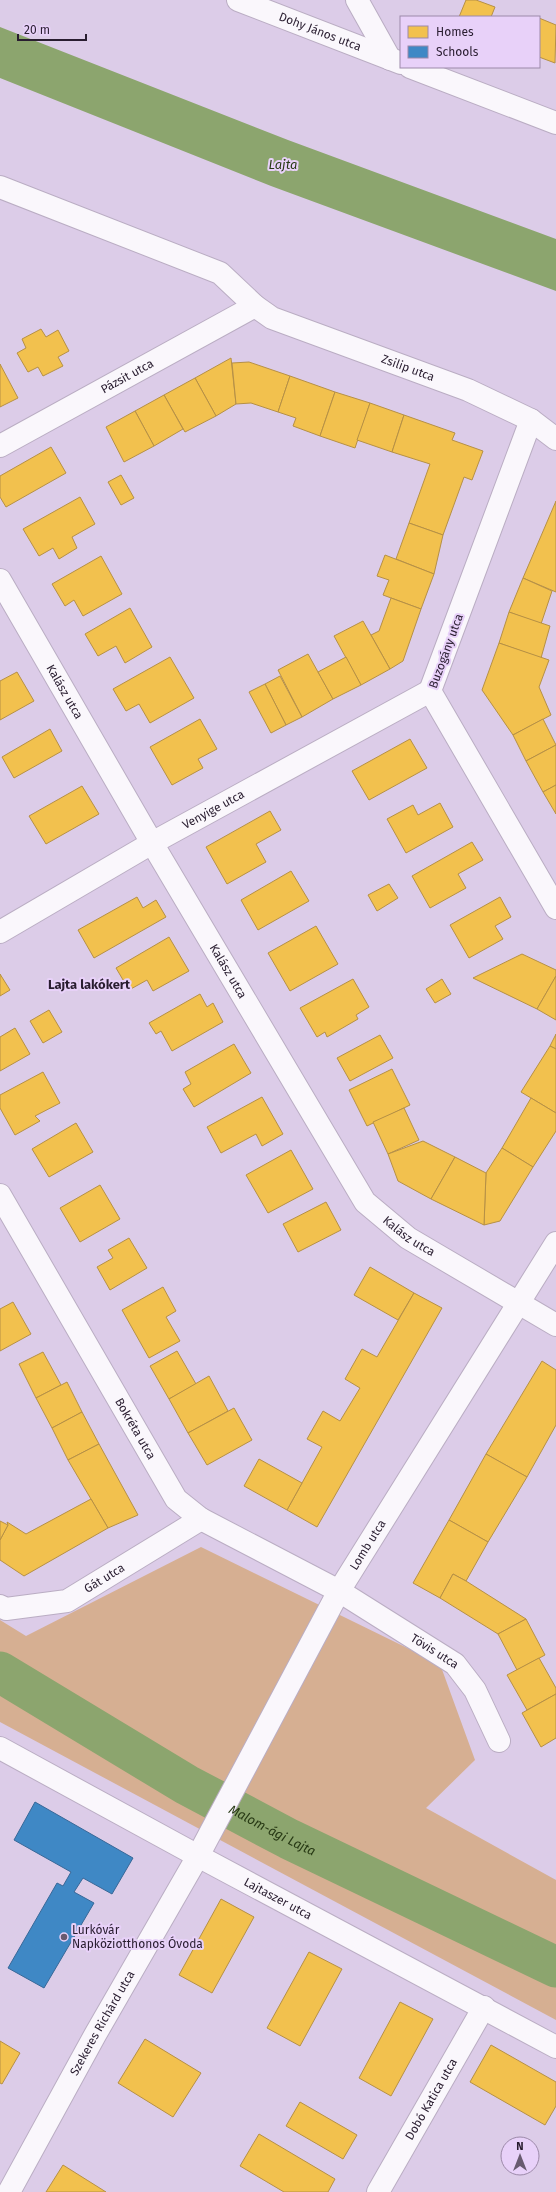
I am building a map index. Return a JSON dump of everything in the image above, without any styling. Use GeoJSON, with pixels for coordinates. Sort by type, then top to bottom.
{"type":"FeatureCollection","features":[{"type":"Feature","properties":{"kind":"street","name":"Dohy János utca"},"geometry":{"type":"LineString","coordinates":[[238,0],[396,61]]}},
{"type":"Feature","properties":{"kind":"street"},"geometry":{"type":"LineString","coordinates":[[357,0],[396,61]]}},
{"type":"Feature","properties":{"kind":"street"},"geometry":{"type":"LineString","coordinates":[[413,68],[556,123]]}},
{"type":"Feature","properties":{"kind":"street","name":"Zsilip utca"},"geometry":{"type":"LineString","coordinates":[[0,187],[220,273],[255,306],[272,318],[468,390],[532,420],[556,439]]}},
{"type":"Feature","properties":{"kind":"street","name":"Pázsit utca"},"geometry":{"type":"LineString","coordinates":[[0,446],[255,306]]}},
{"type":"Feature","properties":{"kind":"street","name":"Buzogány utca"},"geometry":{"type":"LineString","coordinates":[[532,420],[430,692],[556,908]]}},
{"type":"Feature","properties":{"kind":"street","name":"Kalász utca"},"geometry":{"type":"LineString","coordinates":[[0,580],[152,843],[365,1202],[408,1238],[556,1325]]}},
{"type":"Feature","properties":{"kind":"street","name":"Venyige utca"},"geometry":{"type":"LineString","coordinates":[[0,932],[152,843],[430,692]]}},
{"type":"Feature","properties":{"kind":"street","name":"Bokréta utca"},"geometry":{"type":"LineString","coordinates":[[0,1195],[176,1499],[201,1519],[339,1591]]}},
{"type":"Feature","properties":{"kind":"street","name":"Lomb utca"},"geometry":{"type":"LineString","coordinates":[[198,1856],[339,1591],[520,1304],[556,1243]]}},
{"type":"Feature","properties":{"kind":"street","name":"Gát utca"},"geometry":{"type":"LineString","coordinates":[[0,1606],[6,1609],[67,1601],[201,1519]]}},
{"type":"Feature","properties":{"kind":"street","name":"Tövis utca"},"geometry":{"type":"LineString","coordinates":[[339,1591],[455,1664],[474,1690],[499,1741]]}},
{"type":"Feature","properties":{"kind":"street","name":"Lajtaszer utca"},"geometry":{"type":"LineString","coordinates":[[0,1748],[198,1856],[484,2007],[556,2047]]}},
{"type":"Feature","properties":{"kind":"street","name":"Szekeres Richárd utca"},"geometry":{"type":"LineString","coordinates":[[9,2192],[95,2035],[198,1856]]}},
{"type":"Feature","properties":{"kind":"street","name":"Dobó Katica utca"},"geometry":{"type":"LineString","coordinates":[[378,2192],[484,2007]]}},
{"type":"Feature","properties":{"kind":"shaded area"},"geometry":{"type":"Polygon","coordinates":[[[201,1547],[440,1664],[475,1760],[426,1808],[556,1880],[556,2020],[0,1722],[0,1620],[26,1636],[201,1547]]]}},
{"type":"Feature","properties":{"kind":"water","name":"Lajta"},"geometry":{"type":"Polygon","coordinates":[[[0,27],[288,140],[556,239],[556,291],[271,186],[0,78],[0,27]]]}},
{"type":"Feature","properties":{"kind":"building: Homes"},"geometry":{"type":"Polygon","coordinates":[[[466,0],[476,0],[495,7],[491,16],[459,16],[466,0]]]}},
{"type":"Feature","properties":{"kind":"building: Homes"},"geometry":{"type":"Polygon","coordinates":[[[540,18],[556,25],[555,63],[540,57],[540,18]]]}},
{"type":"Feature","properties":{"kind":"building: Homes"},"geometry":{"type":"Polygon","coordinates":[[[41,329],[46,337],[58,330],[69,351],[58,357],[63,366],[43,376],[38,367],[28,372],[17,353],[26,348],[22,339],[41,329]]]}},
{"type":"Feature","properties":{"kind":"building: Homes"},"geometry":{"type":"Polygon","coordinates":[[[231,358],[236,404],[216,416],[195,378],[231,358]]]}},
{"type":"Feature","properties":{"kind":"building: Homes"},"geometry":{"type":"Polygon","coordinates":[[[249,362],[290,376],[278,412],[251,403],[236,404],[232,363],[249,362]]]}},
{"type":"Feature","properties":{"kind":"building: Homes"},"geometry":{"type":"Polygon","coordinates":[[[0,364],[18,398],[0,407],[0,364]]]}},
{"type":"Feature","properties":{"kind":"building: Homes"},"geometry":{"type":"Polygon","coordinates":[[[290,376],[335,392],[320,436],[293,426],[296,418],[278,412],[290,376]]]}},
{"type":"Feature","properties":{"kind":"building: Homes"},"geometry":{"type":"Polygon","coordinates":[[[195,378],[216,416],[185,432],[164,395],[195,378]]]}},
{"type":"Feature","properties":{"kind":"building: Homes"},"geometry":{"type":"Polygon","coordinates":[[[335,392],[370,403],[355,448],[320,436],[335,392]]]}},
{"type":"Feature","properties":{"kind":"building: Homes"},"geometry":{"type":"Polygon","coordinates":[[[164,395],[183,429],[154,446],[135,411],[164,395]]]}},
{"type":"Feature","properties":{"kind":"building: Homes"},"geometry":{"type":"Polygon","coordinates":[[[370,403],[404,415],[392,452],[357,440],[370,403]]]}},
{"type":"Feature","properties":{"kind":"building: Homes"},"geometry":{"type":"Polygon","coordinates":[[[135,411],[154,446],[124,462],[106,427],[135,411]]]}},
{"type":"Feature","properties":{"kind":"building: Homes"},"geometry":{"type":"Polygon","coordinates":[[[404,415],[455,433],[452,440],[483,451],[472,480],[464,477],[443,535],[409,523],[430,464],[392,452],[404,415]]]}},
{"type":"Feature","properties":{"kind":"building: Homes"},"geometry":{"type":"Polygon","coordinates":[[[51,447],[66,473],[6,507],[0,497],[0,476],[51,447]]]}},
{"type":"Feature","properties":{"kind":"building: Homes"},"geometry":{"type":"Polygon","coordinates":[[[121,475],[134,498],[121,505],[108,482],[121,475]]]}},
{"type":"Feature","properties":{"kind":"building: Homes"},"geometry":{"type":"Polygon","coordinates":[[[80,497],[95,524],[72,537],[77,548],[59,559],[53,548],[39,556],[23,529],[80,497]]]}},
{"type":"Feature","properties":{"kind":"building: Homes"},"geometry":{"type":"Polygon","coordinates":[[[556,501],[556,592],[523,578],[556,501]]]}},
{"type":"Feature","properties":{"kind":"building: Homes"},"geometry":{"type":"Polygon","coordinates":[[[409,523],[443,535],[434,574],[396,559],[409,523]]]}},
{"type":"Feature","properties":{"kind":"building: Homes"},"geometry":{"type":"Polygon","coordinates":[[[385,555],[434,574],[421,609],[383,595],[389,580],[377,576],[385,555]]]}},
{"type":"Feature","properties":{"kind":"building: Homes"},"geometry":{"type":"Polygon","coordinates":[[[101,556],[122,594],[83,616],[74,600],[65,606],[52,584],[101,556]]]}},
{"type":"Feature","properties":{"kind":"building: Homes"},"geometry":{"type":"Polygon","coordinates":[[[523,578],[552,591],[541,624],[509,612],[523,578]]]}},
{"type":"Feature","properties":{"kind":"building: Homes"},"geometry":{"type":"Polygon","coordinates":[[[391,598],[421,609],[403,661],[390,669],[371,635],[379,631],[391,598]]]}},
{"type":"Feature","properties":{"kind":"building: Homes"},"geometry":{"type":"Polygon","coordinates":[[[130,608],[152,647],[125,663],[116,646],[98,656],[85,634],[130,608]]]}},
{"type":"Feature","properties":{"kind":"building: Homes"},"geometry":{"type":"Polygon","coordinates":[[[509,612],[550,626],[541,658],[499,643],[509,612]]]}},
{"type":"Feature","properties":{"kind":"building: Homes"},"geometry":{"type":"Polygon","coordinates":[[[363,621],[390,669],[361,685],[334,636],[363,621]]]}},
{"type":"Feature","properties":{"kind":"building: Homes"},"geometry":{"type":"Polygon","coordinates":[[[499,643],[549,660],[539,687],[551,715],[513,735],[482,690],[499,643]]]}},
{"type":"Feature","properties":{"kind":"building: Homes"},"geometry":{"type":"Polygon","coordinates":[[[308,654],[333,699],[302,717],[278,670],[308,654]]]}},
{"type":"Feature","properties":{"kind":"building: Homes"},"geometry":{"type":"Polygon","coordinates":[[[170,657],[194,698],[150,723],[139,704],[126,711],[113,689],[170,657]]]}},
{"type":"Feature","properties":{"kind":"building: Homes"},"geometry":{"type":"Polygon","coordinates":[[[346,657],[361,685],[333,699],[318,672],[346,657]]]}},
{"type":"Feature","properties":{"kind":"building: Homes"},"geometry":{"type":"Polygon","coordinates":[[[17,672],[34,701],[0,720],[0,681],[17,672]]]}},
{"type":"Feature","properties":{"kind":"building: Homes"},"geometry":{"type":"Polygon","coordinates":[[[280,676],[302,717],[286,725],[265,684],[280,676]]]}},
{"type":"Feature","properties":{"kind":"building: Homes"},"geometry":{"type":"Polygon","coordinates":[[[265,684],[286,725],[271,733],[249,692],[265,684]]]}},
{"type":"Feature","properties":{"kind":"building: Homes"},"geometry":{"type":"Polygon","coordinates":[[[200,719],[217,749],[198,759],[203,768],[172,785],[150,747],[200,719]]]}},
{"type":"Feature","properties":{"kind":"building: Homes"},"geometry":{"type":"Polygon","coordinates":[[[543,719],[556,745],[526,761],[513,735],[543,719]]]}},
{"type":"Feature","properties":{"kind":"building: Homes"},"geometry":{"type":"Polygon","coordinates":[[[50,729],[62,751],[14,778],[2,757],[50,729]]]}},
{"type":"Feature","properties":{"kind":"building: Homes"},"geometry":{"type":"Polygon","coordinates":[[[410,739],[427,768],[369,800],[352,771],[410,739]]]}},
{"type":"Feature","properties":{"kind":"building: Homes"},"geometry":{"type":"Polygon","coordinates":[[[556,745],[556,785],[543,792],[526,761],[556,745]]]}},
{"type":"Feature","properties":{"kind":"building: Homes"},"geometry":{"type":"Polygon","coordinates":[[[556,785],[556,814],[543,792],[556,785]]]}},
{"type":"Feature","properties":{"kind":"building: Homes"},"geometry":{"type":"Polygon","coordinates":[[[82,786],[99,814],[46,844],[29,816],[82,786]]]}},
{"type":"Feature","properties":{"kind":"building: Homes"},"geometry":{"type":"Polygon","coordinates":[[[440,803],[453,827],[406,853],[387,819],[413,805],[418,815],[440,803]]]}},
{"type":"Feature","properties":{"kind":"building: Homes"},"geometry":{"type":"Polygon","coordinates":[[[270,811],[281,830],[256,844],[266,862],[227,884],[206,847],[270,811]]]}},
{"type":"Feature","properties":{"kind":"building: Homes"},"geometry":{"type":"Polygon","coordinates":[[[472,842],[483,860],[458,874],[466,888],[430,908],[412,876],[472,842]]]}},
{"type":"Feature","properties":{"kind":"building: Homes"},"geometry":{"type":"Polygon","coordinates":[[[291,871],[309,901],[258,930],[241,900],[291,871]]]}},
{"type":"Feature","properties":{"kind":"building: Homes"},"geometry":{"type":"Polygon","coordinates":[[[389,884],[398,898],[377,911],[368,895],[389,884]]]}},
{"type":"Feature","properties":{"kind":"building: Homes"},"geometry":{"type":"Polygon","coordinates":[[[137,897],[143,908],[156,900],[166,917],[94,958],[78,930],[137,897]]]}},
{"type":"Feature","properties":{"kind":"building: Homes"},"geometry":{"type":"Polygon","coordinates":[[[500,897],[511,917],[495,926],[503,939],[469,958],[450,925],[500,897]]]}},
{"type":"Feature","properties":{"kind":"building: Homes"},"geometry":{"type":"Polygon","coordinates":[[[316,926],[338,964],[290,991],[268,953],[316,926]]]}},
{"type":"Feature","properties":{"kind":"building: Homes"},"geometry":{"type":"Polygon","coordinates":[[[169,937],[189,971],[153,991],[147,980],[129,990],[116,968],[169,937]]]}},
{"type":"Feature","properties":{"kind":"building: Homes"},"geometry":{"type":"Polygon","coordinates":[[[522,954],[556,970],[556,976],[537,1009],[473,978],[522,954]]]}},
{"type":"Feature","properties":{"kind":"building: Homes"},"geometry":{"type":"Polygon","coordinates":[[[0,974],[10,990],[0,996],[0,974]]]}},
{"type":"Feature","properties":{"kind":"building: Homes"},"geometry":{"type":"Polygon","coordinates":[[[556,976],[556,1020],[537,1009],[556,976]]]}},
{"type":"Feature","properties":{"kind":"building: Homes"},"geometry":{"type":"Polygon","coordinates":[[[353,979],[369,1007],[356,1015],[358,1019],[327,1037],[325,1032],[317,1037],[300,1008],[353,979]]]}},
{"type":"Feature","properties":{"kind":"building: Homes"},"geometry":{"type":"Polygon","coordinates":[[[442,979],[451,994],[435,1003],[426,989],[442,979]]]}},
{"type":"Feature","properties":{"kind":"building: Homes"},"geometry":{"type":"Polygon","coordinates":[[[200,994],[207,1007],[213,1003],[223,1022],[172,1051],[161,1031],[156,1034],[149,1023],[200,994]]]}},
{"type":"Feature","properties":{"kind":"building: Homes"},"geometry":{"type":"Polygon","coordinates":[[[49,1010],[62,1032],[43,1043],[30,1021],[49,1010]]]}},
{"type":"Feature","properties":{"kind":"building: Homes"},"geometry":{"type":"Polygon","coordinates":[[[15,1028],[30,1054],[0,1071],[0,1037],[15,1028]]]}},
{"type":"Feature","properties":{"kind":"building: Homes"},"geometry":{"type":"Polygon","coordinates":[[[556,1034],[556,1049],[550,1046],[556,1034]]]}},
{"type":"Feature","properties":{"kind":"building: Homes"},"geometry":{"type":"Polygon","coordinates":[[[380,1035],[393,1058],[350,1081],[337,1058],[380,1035]]]}},
{"type":"Feature","properties":{"kind":"building: Homes"},"geometry":{"type":"Polygon","coordinates":[[[234,1044],[251,1073],[194,1107],[183,1089],[191,1084],[185,1072],[234,1044]]]}},
{"type":"Feature","properties":{"kind":"building: Homes"},"geometry":{"type":"Polygon","coordinates":[[[550,1046],[556,1049],[556,1113],[521,1092],[550,1046]]]}},
{"type":"Feature","properties":{"kind":"building: Homes"},"geometry":{"type":"Polygon","coordinates":[[[392,1069],[410,1105],[367,1126],[349,1090],[392,1069]]]}},
{"type":"Feature","properties":{"kind":"building: Homes"},"geometry":{"type":"Polygon","coordinates":[[[43,1072],[60,1103],[35,1116],[40,1121],[15,1135],[0,1108],[0,1095],[43,1072]]]}},
{"type":"Feature","properties":{"kind":"building: Homes"},"geometry":{"type":"Polygon","coordinates":[[[262,1097],[283,1134],[262,1146],[256,1134],[221,1153],[207,1127],[262,1097]]]}},
{"type":"Feature","properties":{"kind":"building: Homes"},"geometry":{"type":"Polygon","coordinates":[[[531,1098],[556,1113],[556,1131],[533,1167],[502,1148],[531,1098]]]}},
{"type":"Feature","properties":{"kind":"building: Homes"},"geometry":{"type":"Polygon","coordinates":[[[404,1108],[419,1140],[388,1154],[373,1122],[404,1108]]]}},
{"type":"Feature","properties":{"kind":"building: Homes"},"geometry":{"type":"Polygon","coordinates":[[[76,1123],[93,1152],[49,1177],[32,1149],[76,1123]]]}},
{"type":"Feature","properties":{"kind":"building: Homes"},"geometry":{"type":"Polygon","coordinates":[[[423,1141],[455,1157],[431,1199],[398,1181],[388,1154],[423,1141]]]}},
{"type":"Feature","properties":{"kind":"building: Homes"},"geometry":{"type":"Polygon","coordinates":[[[502,1148],[533,1167],[500,1221],[484,1225],[486,1173],[502,1148]]]}},
{"type":"Feature","properties":{"kind":"building: Homes"},"geometry":{"type":"Polygon","coordinates":[[[291,1150],[313,1189],[268,1213],[246,1175],[291,1150]]]}},
{"type":"Feature","properties":{"kind":"building: Homes"},"geometry":{"type":"Polygon","coordinates":[[[455,1157],[486,1173],[484,1225],[431,1199],[455,1157]]]}},
{"type":"Feature","properties":{"kind":"building: Homes"},"geometry":{"type":"Polygon","coordinates":[[[100,1185],[120,1219],[80,1242],[60,1208],[100,1185]]]}},
{"type":"Feature","properties":{"kind":"building: Homes"},"geometry":{"type":"Polygon","coordinates":[[[326,1202],[341,1230],[298,1252],[283,1224],[326,1202]]]}},
{"type":"Feature","properties":{"kind":"building: Homes"},"geometry":{"type":"Polygon","coordinates":[[[129,1238],[147,1268],[110,1290],[97,1267],[113,1258],[108,1250],[129,1238]]]}},
{"type":"Feature","properties":{"kind":"building: Homes"},"geometry":{"type":"Polygon","coordinates":[[[370,1267],[414,1293],[398,1320],[354,1295],[370,1267]]]}},
{"type":"Feature","properties":{"kind":"building: Homes"},"geometry":{"type":"Polygon","coordinates":[[[163,1287],[176,1311],[166,1317],[180,1341],[149,1358],[122,1310],[163,1287]]]}},
{"type":"Feature","properties":{"kind":"building: Homes"},"geometry":{"type":"Polygon","coordinates":[[[414,1293],[442,1308],[317,1527],[287,1510],[322,1447],[307,1439],[323,1411],[340,1421],[360,1388],[345,1379],[362,1349],[377,1357],[414,1293]]]}},
{"type":"Feature","properties":{"kind":"building: Homes"},"geometry":{"type":"Polygon","coordinates":[[[13,1302],[31,1334],[0,1351],[0,1309],[13,1302]]]}},
{"type":"Feature","properties":{"kind":"building: Homes"},"geometry":{"type":"Polygon","coordinates":[[[177,1351],[196,1384],[169,1399],[150,1366],[177,1351]]]}},
{"type":"Feature","properties":{"kind":"building: Homes"},"geometry":{"type":"Polygon","coordinates":[[[43,1352],[61,1385],[36,1398],[19,1364],[43,1352]]]}},
{"type":"Feature","properties":{"kind":"building: Homes"},"geometry":{"type":"Polygon","coordinates":[[[542,1361],[556,1370],[556,1425],[527,1477],[486,1454],[542,1361]]]}},
{"type":"Feature","properties":{"kind":"building: Homes"},"geometry":{"type":"Polygon","coordinates":[[[209,1376],[228,1411],[188,1433],[169,1399],[209,1376]]]}},
{"type":"Feature","properties":{"kind":"building: Homes"},"geometry":{"type":"Polygon","coordinates":[[[67,1382],[82,1412],[52,1428],[36,1398],[67,1382]]]}},
{"type":"Feature","properties":{"kind":"building: Homes"},"geometry":{"type":"Polygon","coordinates":[[[234,1408],[252,1440],[207,1465],[188,1433],[234,1408]]]}},
{"type":"Feature","properties":{"kind":"building: Homes"},"geometry":{"type":"Polygon","coordinates":[[[82,1412],[99,1444],[68,1460],[52,1428],[82,1412]]]}},
{"type":"Feature","properties":{"kind":"building: Homes"},"geometry":{"type":"Polygon","coordinates":[[[99,1444],[138,1515],[108,1528],[68,1460],[99,1444]]]}},
{"type":"Feature","properties":{"kind":"building: Homes"},"geometry":{"type":"Polygon","coordinates":[[[486,1454],[527,1477],[488,1542],[449,1520],[486,1454]]]}},
{"type":"Feature","properties":{"kind":"building: Homes"},"geometry":{"type":"Polygon","coordinates":[[[259,1459],[302,1483],[287,1510],[244,1486],[259,1459]]]}},
{"type":"Feature","properties":{"kind":"building: Homes"},"geometry":{"type":"Polygon","coordinates":[[[91,1499],[108,1528],[24,1576],[0,1560],[0,1540],[8,1525],[7,1522],[26,1534],[91,1499]]]}},
{"type":"Feature","properties":{"kind":"building: Homes"},"geometry":{"type":"Polygon","coordinates":[[[449,1520],[488,1542],[466,1581],[453,1574],[440,1598],[413,1583],[449,1520]]]}},
{"type":"Feature","properties":{"kind":"building: Homes"},"geometry":{"type":"Polygon","coordinates":[[[0,1521],[8,1525],[0,1540],[0,1521]]]}},
{"type":"Feature","properties":{"kind":"building: Homes"},"geometry":{"type":"Polygon","coordinates":[[[453,1574],[526,1619],[498,1634],[440,1598],[453,1574]]]}},
{"type":"Feature","properties":{"kind":"building: Homes"},"geometry":{"type":"Polygon","coordinates":[[[526,1619],[545,1655],[517,1670],[498,1634],[526,1619]]]}},
{"type":"Feature","properties":{"kind":"building: Homes"},"geometry":{"type":"Polygon","coordinates":[[[539,1658],[556,1688],[556,1694],[527,1710],[507,1675],[539,1658]]]}},
{"type":"Feature","properties":{"kind":"building: Homes"},"geometry":{"type":"Polygon","coordinates":[[[556,1694],[556,1738],[541,1747],[522,1713],[556,1694]]]}},
{"type":"Feature","properties":{"kind":"building: Homes"},"geometry":{"type":"Polygon","coordinates":[[[221,1899],[254,1917],[212,1993],[179,1975],[221,1899]]]}},
{"type":"Feature","properties":{"kind":"building: Homes"},"geometry":{"type":"Polygon","coordinates":[[[309,1952],[342,1969],[300,2046],[267,2028],[309,1952]]]}},
{"type":"Feature","properties":{"kind":"building: Homes"},"geometry":{"type":"Polygon","coordinates":[[[400,2002],[433,2019],[391,2096],[359,2078],[400,2002]]]}},
{"type":"Feature","properties":{"kind":"building: Homes"},"geometry":{"type":"Polygon","coordinates":[[[145,2039],[201,2073],[173,2117],[118,2083],[145,2039]]]}},
{"type":"Feature","properties":{"kind":"building: Homes"},"geometry":{"type":"Polygon","coordinates":[[[0,2041],[20,2053],[2,2084],[0,2083],[0,2041]]]}},
{"type":"Feature","properties":{"kind":"building: Homes"},"geometry":{"type":"Polygon","coordinates":[[[491,2045],[556,2082],[556,2106],[545,2125],[470,2082],[491,2045]]]}},
{"type":"Feature","properties":{"kind":"building: Homes"},"geometry":{"type":"Polygon","coordinates":[[[300,2102],[357,2135],[343,2159],[286,2126],[300,2102]]]}},
{"type":"Feature","properties":{"kind":"building: Homes"},"geometry":{"type":"Polygon","coordinates":[[[259,2134],[335,2179],[328,2192],[284,2192],[240,2166],[259,2134]]]}},
{"type":"Feature","properties":{"kind":"building: Homes"},"geometry":{"type":"Polygon","coordinates":[[[63,2165],[106,2192],[46,2192],[63,2165]]]}},
{"type":"Feature","properties":{"kind":"building: Schools"},"geometry":{"type":"Polygon","coordinates":[[[35,1802],[133,1858],[112,1894],[83,1878],[74,1892],[94,1903],[44,1988],[8,1968],[57,1883],[63,1886],[71,1872],[14,1840],[35,1802]]]}},
{"type":"Feature","properties":{"kind":"waterway","name":"Malom-ági Lajta"},"geometry":{"type":"LineString","coordinates":[[0,1672],[187,1785],[289,1839],[556,1967]]}},
{"type":"Feature","properties":{"kind":"place","name":"Lurkóvár Napköziotthonos Óvoda"},"geometry":{"type":"Point","coordinates":[64,1937]}},
{"type":"Feature","properties":{"kind":"district","name":"Lajta lakókert"},"geometry":{"type":"Point","coordinates":[89,984]}}]}
